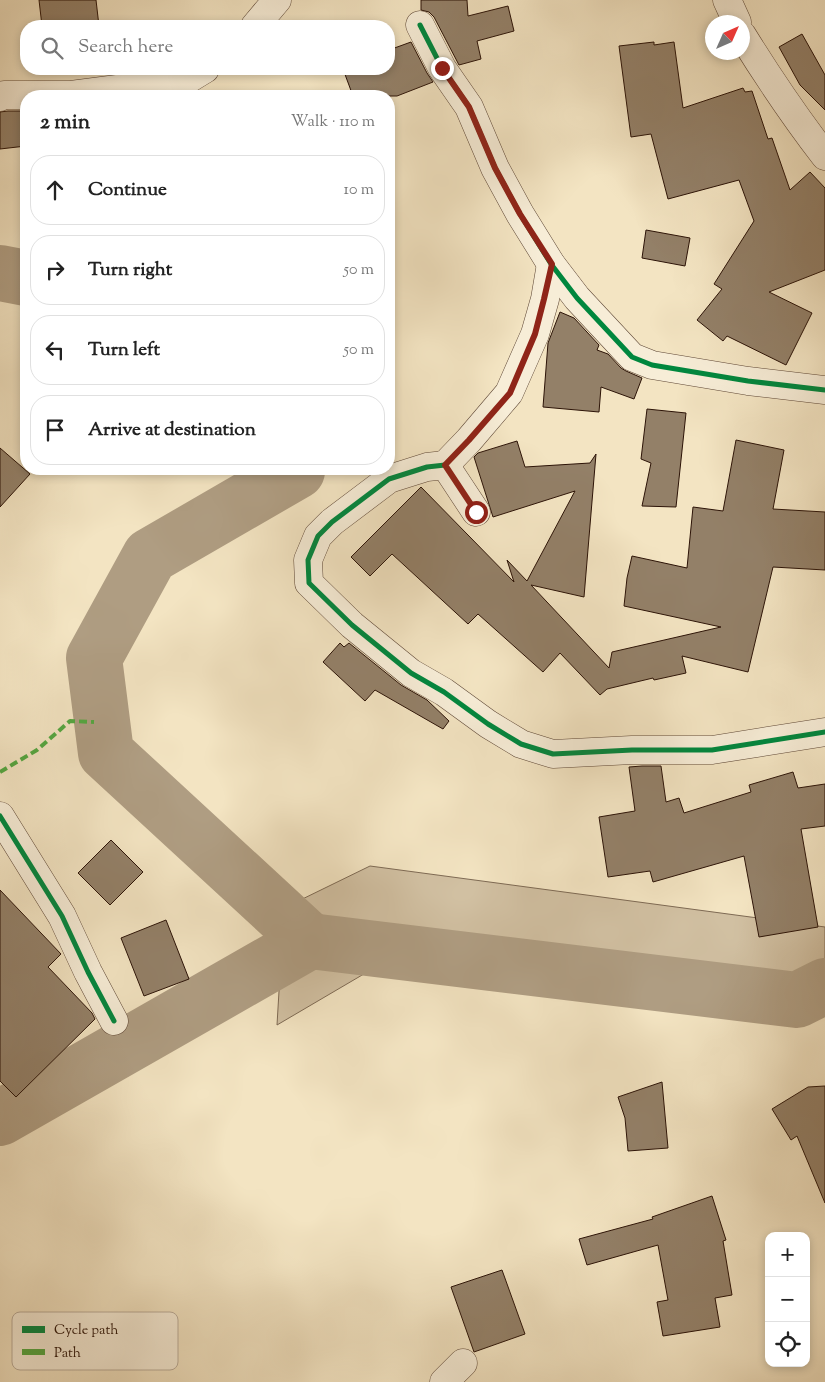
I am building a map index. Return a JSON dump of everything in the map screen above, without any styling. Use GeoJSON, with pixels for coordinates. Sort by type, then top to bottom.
{"type":"FeatureCollection","features":[{"type":"Feature","properties":{"kind":"street"},"geometry":{"type":"LineString","coordinates":[[260,20],[277,0]]}},
{"type":"Feature","properties":{"kind":"street"},"geometry":{"type":"LineString","coordinates":[[727,0],[734,15]]}},
{"type":"Feature","properties":{"kind":"street"},"geometry":{"type":"LineString","coordinates":[[420,25],[442,68],[469,107],[495,168],[552,264],[577,298],[632,357],[652,365],[748,381],[825,390]]}},
{"type":"Feature","properties":{"kind":"street"},"geometry":{"type":"LineString","coordinates":[[750,48],[788,107],[825,156]]}},
{"type":"Feature","properties":{"kind":"street"},"geometry":{"type":"LineString","coordinates":[[109,90],[187,80],[195,75]]}},
{"type":"Feature","properties":{"kind":"street"},"geometry":{"type":"LineString","coordinates":[[0,97],[4,95],[20,95]]}},
{"type":"Feature","properties":{"kind":"street"},"geometry":{"type":"LineString","coordinates":[[552,264],[535,334],[510,393],[445,465],[389,479],[332,522],[318,536],[308,560],[310,583],[352,625],[411,673],[444,692],[488,724],[521,744],[553,754],[632,750],[712,750],[825,732]]}},
{"type":"Feature","properties":{"kind":"street"},"geometry":{"type":"LineString","coordinates":[[445,465],[476,512]]}},
{"type":"Feature","properties":{"kind":"street"},"geometry":{"type":"LineString","coordinates":[[0,816],[62,916],[88,972],[114,1021]]}},
{"type":"Feature","properties":{"kind":"street"},"geometry":{"type":"LineString","coordinates":[[444,1382],[463,1363]]}},
{"type":"Feature","properties":{"kind":"shaded area"},"geometry":{"type":"Polygon","coordinates":[[[370,866],[825,927],[825,999],[752,1018],[386,961],[277,1025],[284,908],[370,866]]]}},
{"type":"Feature","properties":{"kind":"building"},"geometry":{"type":"Polygon","coordinates":[[[39,0],[96,0],[98,20],[41,20],[39,0]]]}},
{"type":"Feature","properties":{"kind":"building"},"geometry":{"type":"Polygon","coordinates":[[[421,0],[467,0],[468,16],[508,6],[514,31],[477,41],[481,59],[459,65],[434,17],[429,12],[421,10],[421,0]]]}},
{"type":"Feature","properties":{"kind":"building"},"geometry":{"type":"Polygon","coordinates":[[[802,34],[825,75],[825,110],[800,85],[779,47],[802,34]]]}},
{"type":"Feature","properties":{"kind":"building"},"geometry":{"type":"Polygon","coordinates":[[[411,42],[433,82],[397,96],[395,96],[395,90],[351,90],[345,75],[395,75],[395,48],[411,42]]]}},
{"type":"Feature","properties":{"kind":"building"},"geometry":{"type":"Polygon","coordinates":[[[654,42],[654,45],[674,42],[683,108],[743,88],[745,92],[752,91],[768,139],[772,138],[790,190],[810,172],[825,188],[825,270],[769,292],[812,313],[786,365],[727,336],[723,341],[697,320],[722,289],[714,284],[754,221],[739,180],[668,199],[651,134],[631,137],[619,46],[654,42]]]}},
{"type":"Feature","properties":{"kind":"building"},"geometry":{"type":"Polygon","coordinates":[[[20,111],[20,147],[0,149],[0,112],[20,111]]]}},
{"type":"Feature","properties":{"kind":"building"},"geometry":{"type":"Polygon","coordinates":[[[646,230],[690,238],[685,266],[642,258],[646,230]]]}},
{"type":"Feature","properties":{"kind":"building"},"geometry":{"type":"Polygon","coordinates":[[[560,312],[574,318],[599,345],[597,350],[608,354],[621,368],[642,378],[634,399],[601,387],[599,412],[543,407],[548,343],[560,312]]]}},
{"type":"Feature","properties":{"kind":"building"},"geometry":{"type":"Polygon","coordinates":[[[647,409],[686,413],[676,507],[642,506],[651,463],[641,459],[647,409]]]}},
{"type":"Feature","properties":{"kind":"building"},"geometry":{"type":"Polygon","coordinates":[[[736,440],[784,450],[773,509],[825,512],[825,570],[773,567],[748,672],[682,656],[686,673],[654,680],[653,678],[607,689],[600,695],[560,653],[543,672],[478,614],[468,624],[392,554],[370,576],[351,557],[421,487],[514,582],[507,560],[527,581],[575,491],[493,517],[474,457],[478,453],[517,441],[525,467],[590,463],[596,454],[584,597],[531,585],[609,668],[612,652],[721,627],[624,606],[632,556],[687,568],[693,507],[723,511],[736,440]]]}},
{"type":"Feature","properties":{"kind":"building"},"geometry":{"type":"Polygon","coordinates":[[[0,448],[20,465],[20,475],[29,475],[0,507],[0,448]]]}},
{"type":"Feature","properties":{"kind":"building"},"geometry":{"type":"Polygon","coordinates":[[[340,643],[344,647],[349,643],[401,685],[427,700],[449,721],[443,729],[375,690],[365,701],[323,662],[340,643]]]}},
{"type":"Feature","properties":{"kind":"building"},"geometry":{"type":"Polygon","coordinates":[[[661,766],[666,802],[679,798],[684,813],[751,792],[749,785],[793,772],[798,788],[825,784],[825,826],[801,829],[818,927],[759,937],[744,856],[653,882],[650,871],[608,877],[599,817],[635,811],[629,767],[661,766]]]}},
{"type":"Feature","properties":{"kind":"building"},"geometry":{"type":"Polygon","coordinates":[[[111,840],[143,872],[110,905],[78,873],[111,840]]]}},
{"type":"Feature","properties":{"kind":"building"},"geometry":{"type":"Polygon","coordinates":[[[0,890],[61,954],[48,967],[92,1013],[95,1019],[16,1097],[0,1081],[0,890]]]}},
{"type":"Feature","properties":{"kind":"building"},"geometry":{"type":"Polygon","coordinates":[[[166,920],[189,979],[144,996],[121,938],[166,920]]]}},
{"type":"Feature","properties":{"kind":"building"},"geometry":{"type":"Polygon","coordinates":[[[662,1082],[668,1148],[628,1151],[625,1118],[618,1097],[662,1082]]]}},
{"type":"Feature","properties":{"kind":"building"},"geometry":{"type":"Polygon","coordinates":[[[825,1086],[825,1203],[797,1136],[791,1140],[772,1109],[808,1087],[825,1086]]]}},
{"type":"Feature","properties":{"kind":"building"},"geometry":{"type":"Polygon","coordinates":[[[712,1196],[726,1240],[723,1241],[732,1295],[715,1298],[720,1327],[663,1336],[657,1302],[668,1300],[658,1245],[587,1265],[579,1239],[653,1219],[652,1217],[712,1196]]]}},
{"type":"Feature","properties":{"kind":"building"},"geometry":{"type":"Polygon","coordinates":[[[502,1270],[525,1334],[474,1352],[451,1287],[502,1270]]]}},
{"type":"Feature","properties":{"kind":"waterway"},"geometry":{"type":"LineString","coordinates":[[0,273],[20,277]]}},
{"type":"Feature","properties":{"kind":"waterway"},"geometry":{"type":"LineString","coordinates":[[290,475],[150,556],[94,658],[106,753],[310,941]]}},
{"type":"Feature","properties":{"kind":"waterway"},"geometry":{"type":"LineString","coordinates":[[0,1118],[310,941],[797,1000],[825,986]]}},
{"type":"Feature","properties":{"kind":"marked path"},"geometry":{"type":"LineString","coordinates":[[0,772],[37,750],[70,721],[94,722]]}},
{"type":"Feature","properties":{"kind":"cycle path"},"geometry":{"type":"LineString","coordinates":[[420,25],[442,68],[469,107],[495,168],[520,214],[551,264],[577,298],[632,357],[652,365],[748,381],[825,390]]}},
{"type":"Feature","properties":{"kind":"cycle path"},"geometry":{"type":"LineString","coordinates":[[445,465],[427,467],[389,479],[332,522],[318,536],[308,560],[309,583],[352,625],[411,673],[444,692],[488,724],[521,744],[553,754],[632,750],[712,750],[825,732]]}},
{"type":"Feature","properties":{"kind":"cycle path"},"geometry":{"type":"LineString","coordinates":[[0,816],[62,916],[88,972],[114,1021]]}},
{"type":"Feature","properties":{"kind":"route"},"geometry":{"type":"LineString","coordinates":[[442,68],[469,107],[495,168],[520,214],[552,264],[535,334],[510,393],[445,465],[476,512]]}}]}
